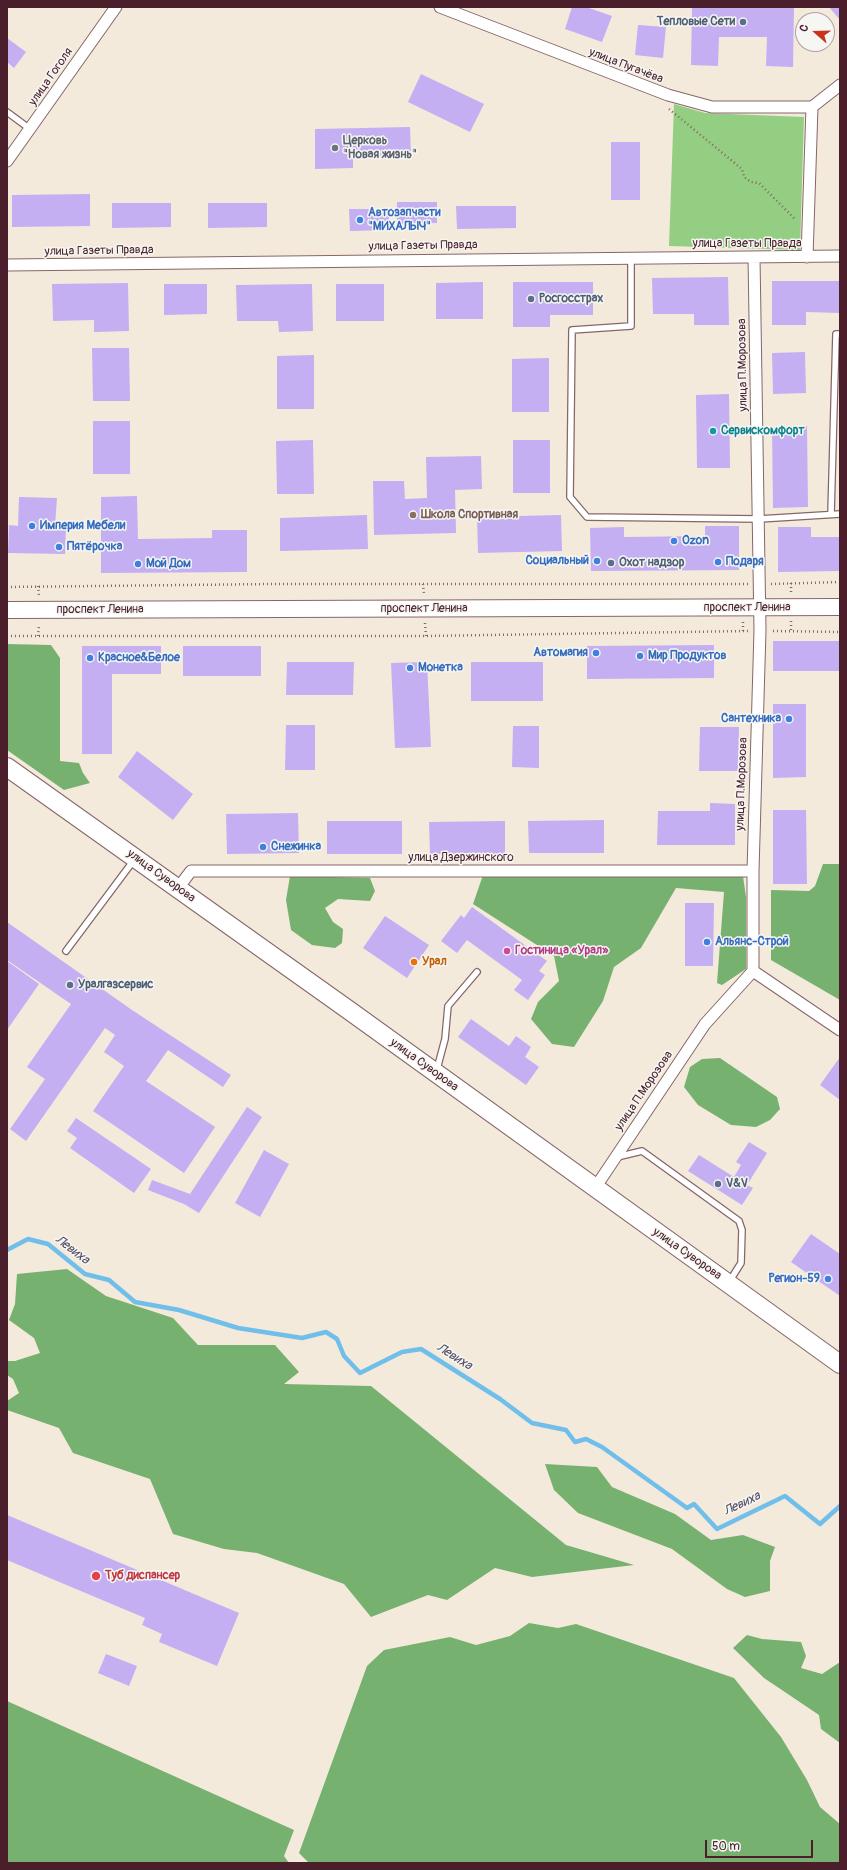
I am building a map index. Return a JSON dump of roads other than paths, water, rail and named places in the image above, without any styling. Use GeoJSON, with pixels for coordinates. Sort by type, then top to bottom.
{"type":"FeatureCollection","features":[{"type":"Feature","properties":{"kind":"main road","name":"проспект Ленина"},"geometry":{"type":"LineString","coordinates":[[7,610],[840,607]]}},
{"type":"Feature","properties":{"kind":"main road","name":"улица Суворова"},"geometry":{"type":"LineString","coordinates":[[7,767],[178,888],[840,1364]]}},
{"type":"Feature","properties":{"kind":"street","name":"улица Гоголя"},"geometry":{"type":"LineString","coordinates":[[7,161],[116,7]]}},
{"type":"Feature","properties":{"kind":"street","name":"улица Пугачёва"},"geometry":{"type":"LineString","coordinates":[[440,7],[634,83],[675,97],[712,107],[812,108]]}},
{"type":"Feature","properties":{"kind":"street"},"geometry":{"type":"LineString","coordinates":[[807,257],[812,108],[840,85]]}},
{"type":"Feature","properties":{"kind":"street","name":"улица Газеты Правда"},"geometry":{"type":"LineString","coordinates":[[7,265],[840,256]]}},
{"type":"Feature","properties":{"kind":"street","name":"улица П.Морозова"},"geometry":{"type":"LineString","coordinates":[[595,1188],[704,1024],[753,972],[753,871],[760,630],[754,257]]}},
{"type":"Feature","properties":{"kind":"street","name":"улица Дзержинского"},"geometry":{"type":"LineString","coordinates":[[178,888],[191,870],[753,871]]}},
{"type":"Feature","properties":{"kind":"street"},"geometry":{"type":"LineString","coordinates":[[753,972],[840,1030]]}},
{"type":"Feature","properties":{"kind":"lane"},"geometry":{"type":"LineString","coordinates":[[7,112],[30,129]]}},
{"type":"Feature","properties":{"kind":"lane"},"geometry":{"type":"LineString","coordinates":[[630,258],[631,326],[572,330],[570,497],[587,517],[759,519],[840,514]]}},
{"type":"Feature","properties":{"kind":"lane"},"geometry":{"type":"LineString","coordinates":[[831,514],[836,334],[840,334]]}},
{"type":"Feature","properties":{"kind":"lane"},"geometry":{"type":"LineString","coordinates":[[66,951],[136,858]]}},
{"type":"Feature","properties":{"kind":"lane"},"geometry":{"type":"LineString","coordinates":[[436,1073],[445,1039],[448,1006],[477,972]]}},
{"type":"Feature","properties":{"kind":"lane"},"geometry":{"type":"LineString","coordinates":[[615,1158],[642,1151],[739,1221],[742,1230],[741,1263],[728,1283]]}},
{"type":"Feature","properties":{"kind":"waterway","name":"Левиха"},"geometry":{"type":"LineString","coordinates":[[7,1250],[28,1239],[48,1244],[85,1274],[109,1280],[135,1302],[179,1310],[238,1328],[302,1338],[326,1332],[337,1339],[344,1356],[360,1373],[402,1352],[421,1349],[500,1399],[532,1423],[566,1430],[575,1442],[586,1439],[602,1447],[687,1508],[694,1504],[717,1529],[785,1496],[820,1524],[840,1506]]}},
{"type":"Feature","properties":{"kind":"place","name":"Тепловые Сети"},"geometry":{"type":"Point","coordinates":[743,22]}},
{"type":"Feature","properties":{"kind":"place","name":"Церковь \"Новая жизнь\""},"geometry":{"type":"Point","coordinates":[335,148]}},
{"type":"Feature","properties":{"kind":"place","name":"Автозапчасти \"МИХАЛЫЧ\""},"geometry":{"type":"Point","coordinates":[360,220]}},
{"type":"Feature","properties":{"kind":"place","name":"Росгосстрах"},"geometry":{"type":"Point","coordinates":[531,299]}},
{"type":"Feature","properties":{"kind":"place","name":"Сервискомфорт"},"geometry":{"type":"Point","coordinates":[713,431]}},
{"type":"Feature","properties":{"kind":"place","name":"Школа Спортивная"},"geometry":{"type":"Point","coordinates":[413,515]}},
{"type":"Feature","properties":{"kind":"place","name":"Империя Мебели"},"geometry":{"type":"Point","coordinates":[32,526]}},
{"type":"Feature","properties":{"kind":"place","name":"Ozon"},"geometry":{"type":"Point","coordinates":[674,541]}},
{"type":"Feature","properties":{"kind":"place","name":"Пятёрочка"},"geometry":{"type":"Point","coordinates":[59,547]}},
{"type":"Feature","properties":{"kind":"place","name":"Социальный"},"geometry":{"type":"Point","coordinates":[597,561]}},
{"type":"Feature","properties":{"kind":"place","name":"Подаря"},"geometry":{"type":"Point","coordinates":[718,562]}},
{"type":"Feature","properties":{"kind":"place","name":"Охот надзор"},"geometry":{"type":"Point","coordinates":[611,563]}},
{"type":"Feature","properties":{"kind":"place","name":"Мой Дом"},"geometry":{"type":"Point","coordinates":[138,564]}},
{"type":"Feature","properties":{"kind":"place","name":"Автомагия"},"geometry":{"type":"Point","coordinates":[596,653]}},
{"type":"Feature","properties":{"kind":"place","name":"Мир Продуктов"},"geometry":{"type":"Point","coordinates":[640,656]}},
{"type":"Feature","properties":{"kind":"place","name":"Красное&Белое"},"geometry":{"type":"Point","coordinates":[90,658]}},
{"type":"Feature","properties":{"kind":"place","name":"Монетка"},"geometry":{"type":"Point","coordinates":[410,668]}},
{"type":"Feature","properties":{"kind":"place","name":"Сантехника"},"geometry":{"type":"Point","coordinates":[789,719]}},
{"type":"Feature","properties":{"kind":"place","name":"Снежинка"},"geometry":{"type":"Point","coordinates":[263,847]}},
{"type":"Feature","properties":{"kind":"place","name":"Альянс-Строй"},"geometry":{"type":"Point","coordinates":[707,942]}},
{"type":"Feature","properties":{"kind":"place","name":"Гостиница «Урал»"},"geometry":{"type":"Point","coordinates":[507,951]}},
{"type":"Feature","properties":{"kind":"place","name":"Урал"},"geometry":{"type":"Point","coordinates":[414,962]}},
{"type":"Feature","properties":{"kind":"place","name":"Уралгазсервис"},"geometry":{"type":"Point","coordinates":[70,985]}},
{"type":"Feature","properties":{"kind":"place","name":"V&V"},"geometry":{"type":"Point","coordinates":[718,1184]}},
{"type":"Feature","properties":{"kind":"place","name":"Регион-59"},"geometry":{"type":"Point","coordinates":[828,1279]}},
{"type":"Feature","properties":{"kind":"place","name":"Туб диспансер"},"geometry":{"type":"Point","coordinates":[96,1576]}}]}
